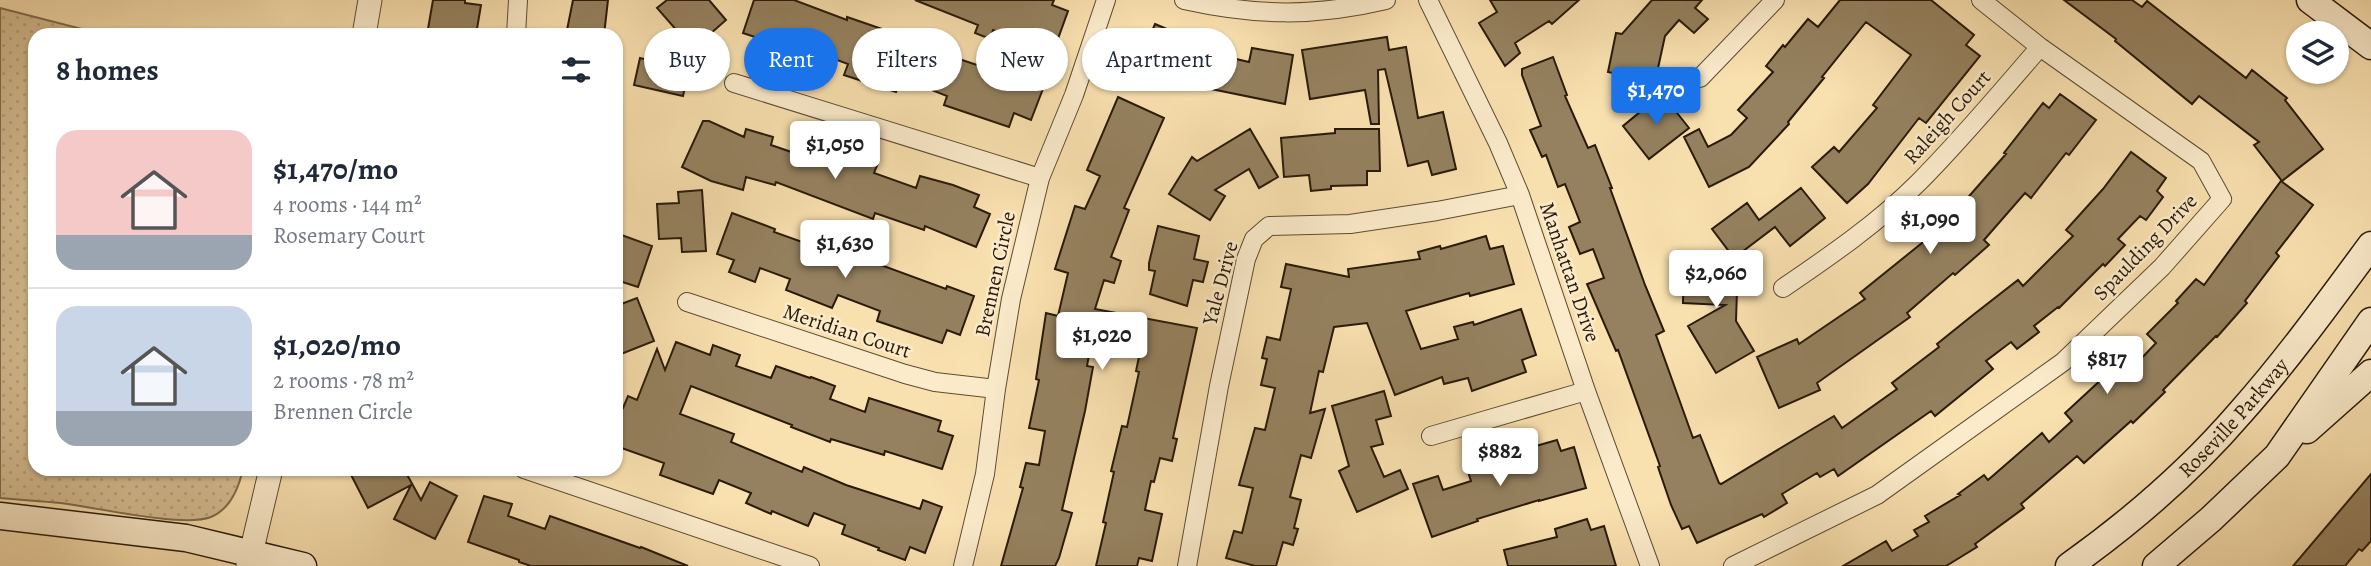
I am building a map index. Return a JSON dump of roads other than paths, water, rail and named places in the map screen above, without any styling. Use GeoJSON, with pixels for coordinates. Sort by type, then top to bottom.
{"type":"FeatureCollection","features":[{"type":"Feature","properties":{"kind":"main road"},"geometry":{"type":"LineString","coordinates":[[2310,0],[2364,41],[2371,60]]}},
{"type":"Feature","properties":{"kind":"main road","name":"Roseville Parkway"},"geometry":{"type":"LineString","coordinates":[[2069,566],[2099,545],[2175,480],[2239,414],[2323,310],[2371,245]]}},
{"type":"Feature","properties":{"kind":"main road"},"geometry":{"type":"LineString","coordinates":[[2277,456],[2371,321]]}},
{"type":"Feature","properties":{"kind":"main road"},"geometry":{"type":"LineString","coordinates":[[2156,566],[2371,373]]}},
{"type":"Feature","properties":{"kind":"main road"},"geometry":{"type":"LineString","coordinates":[[0,516],[186,538],[250,560],[303,566]]}},
{"type":"Feature","properties":{"kind":"street"},"geometry":{"type":"LineString","coordinates":[[366,28],[370,0]]}},
{"type":"Feature","properties":{"kind":"street"},"geometry":{"type":"LineString","coordinates":[[516,28],[518,0]]}},
{"type":"Feature","properties":{"kind":"street","name":"Brennen Circle"},"geometry":{"type":"LineString","coordinates":[[963,566],[985,474],[1011,299],[1040,178],[1074,95],[1106,0]]}},
{"type":"Feature","properties":{"kind":"street"},"geometry":{"type":"LineString","coordinates":[[1184,0],[1226,9],[1267,6],[1315,13],[1386,0]]}},
{"type":"Feature","properties":{"kind":"street","name":"Manhattan Drive"},"geometry":{"type":"LineString","coordinates":[[1428,0],[1498,143],[1520,195],[1586,391],[1650,566]]}},
{"type":"Feature","properties":{"kind":"street"},"geometry":{"type":"LineString","coordinates":[[1700,78],[1775,0]]}},
{"type":"Feature","properties":{"kind":"street","name":"Spaulding Drive"},"geometry":{"type":"LineString","coordinates":[[1733,566],[1877,495],[2063,362],[2162,267],[2222,199],[2201,161],[2040,47],[1982,0]]}},
{"type":"Feature","properties":{"kind":"street","name":"Raleigh Court"},"geometry":{"type":"LineString","coordinates":[[1783,288],[1848,244],[1917,184],[2040,47]]}},
{"type":"Feature","properties":{"kind":"street"},"geometry":{"type":"LineString","coordinates":[[734,83],[1040,178]]}},
{"type":"Feature","properties":{"kind":"street","name":"Yale Drive"},"geometry":{"type":"LineString","coordinates":[[1188,566],[1219,386],[1246,260],[1254,239],[1269,226],[1350,223],[1437,211],[1520,195]]}},
{"type":"Feature","properties":{"kind":"street","name":"Meridian Court"},"geometry":{"type":"LineString","coordinates":[[687,302],[905,374],[935,382],[996,389]]}},
{"type":"Feature","properties":{"kind":"street"},"geometry":{"type":"LineString","coordinates":[[1431,436],[1586,391]]}},
{"type":"Feature","properties":{"kind":"street"},"geometry":{"type":"LineString","coordinates":[[250,560],[269,476]]}},
{"type":"Feature","properties":{"kind":"street"},"geometry":{"type":"LineString","coordinates":[[545,476],[810,566]]}}]}
